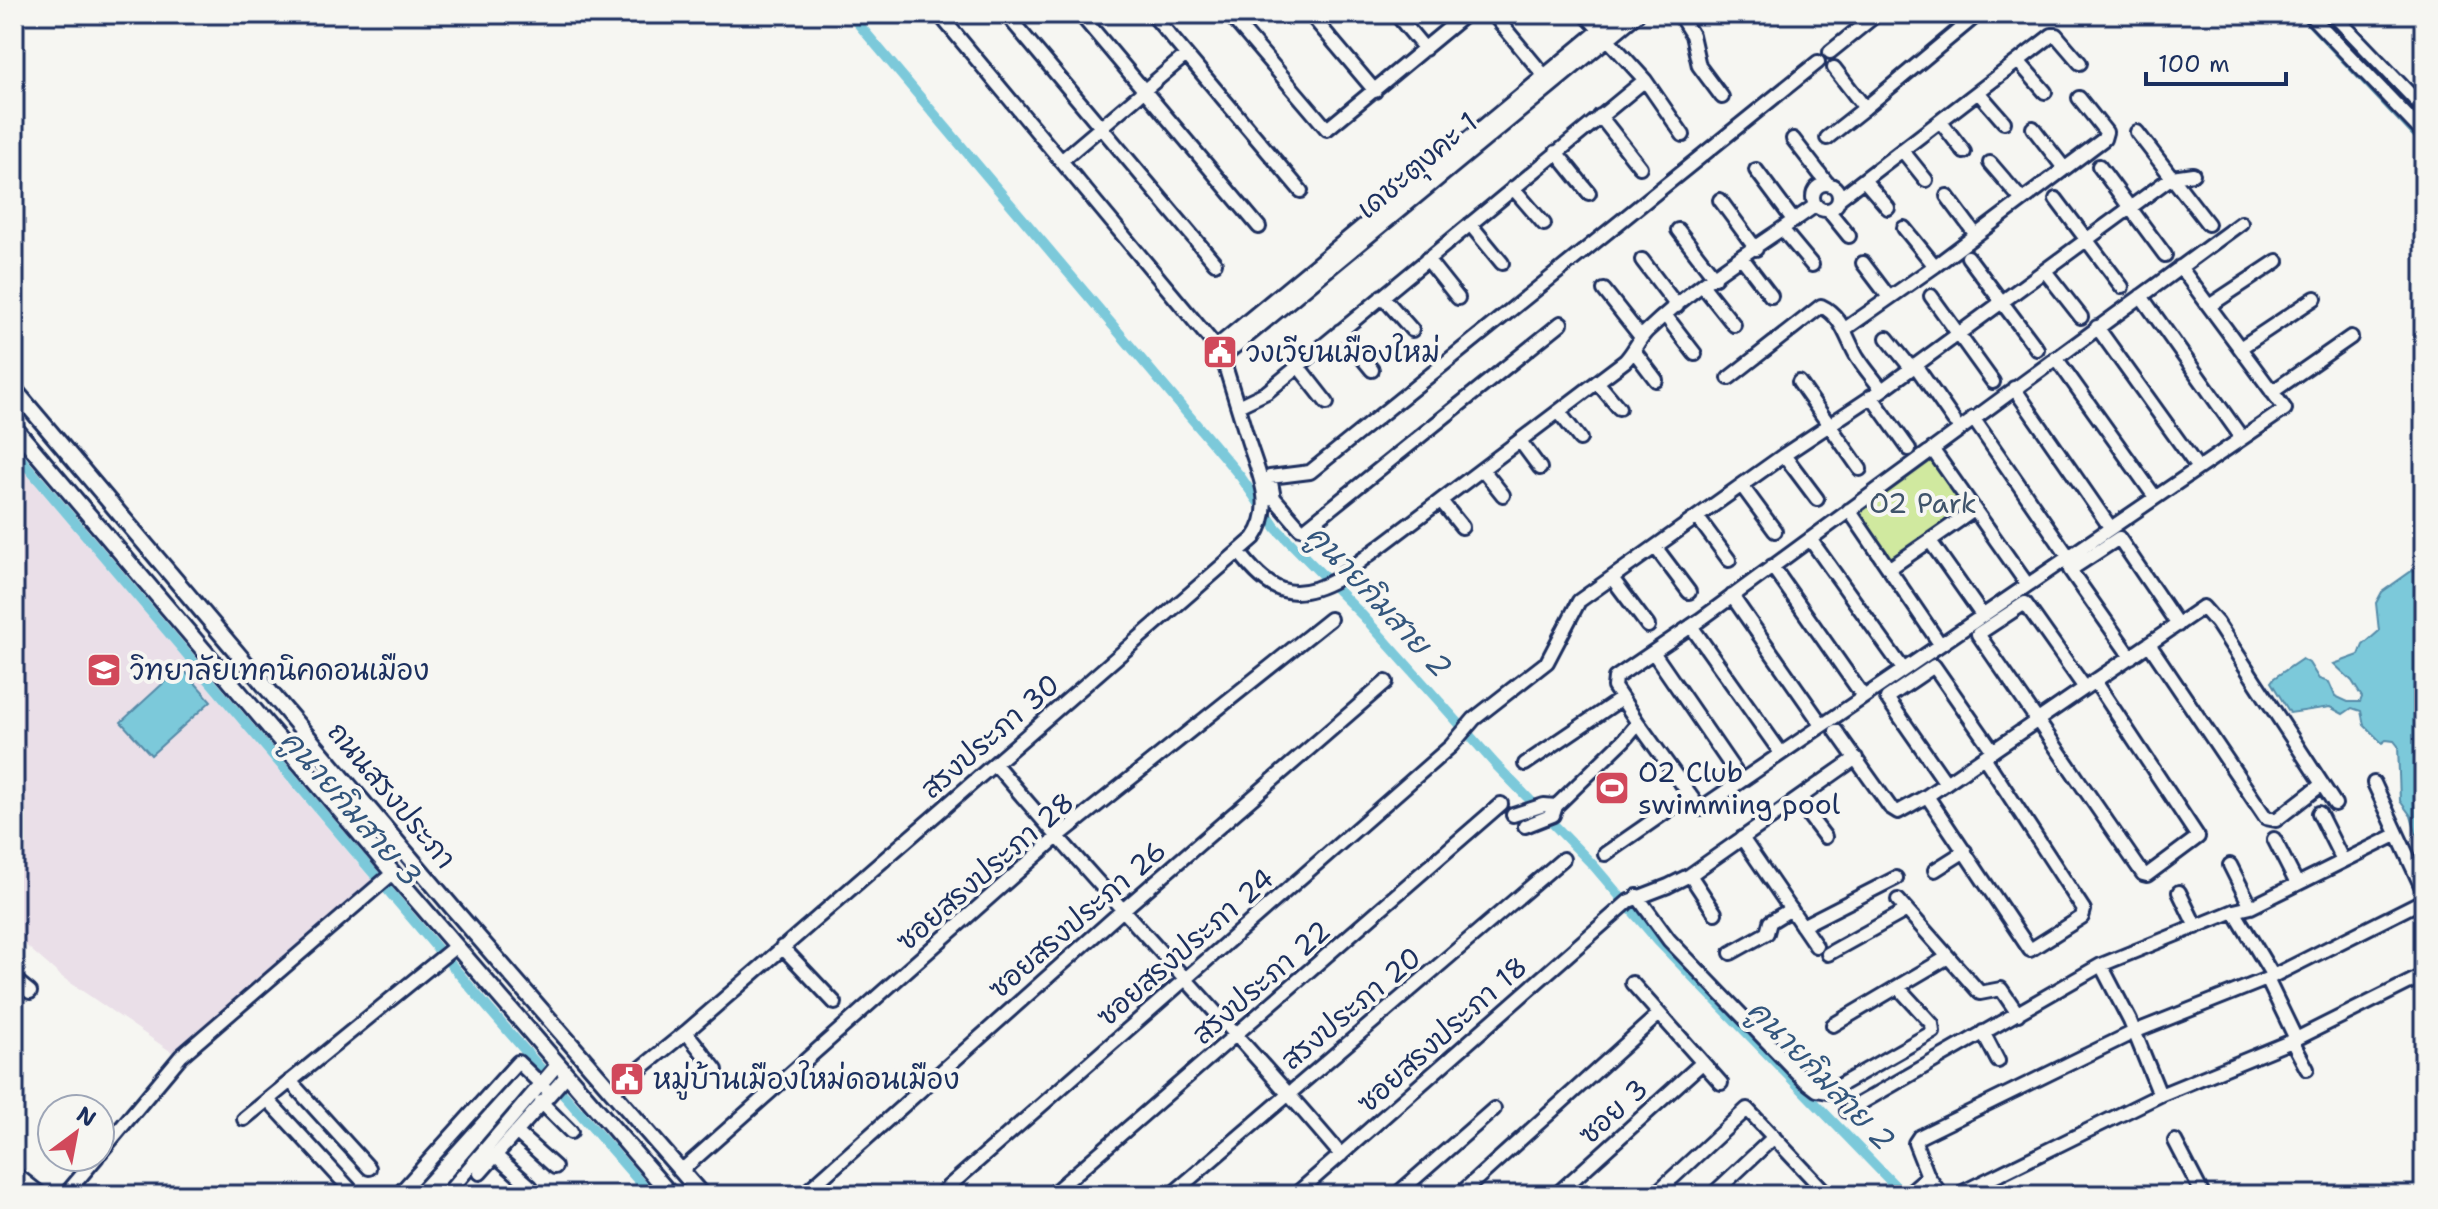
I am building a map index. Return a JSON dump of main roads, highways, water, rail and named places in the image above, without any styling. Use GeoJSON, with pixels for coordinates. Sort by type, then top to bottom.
{"type":"FeatureCollection","features":[{"type":"Feature","properties":{"kind":"main road","name":"ถนนสรงประภา"},"geometry":{"type":"LineString","coordinates":[[14,389],[451,906],[702,1195]]}},
{"type":"Feature","properties":{"kind":"main road","name":"ถนนสรงประภา"},"geometry":{"type":"LineString","coordinates":[[14,427],[387,880],[456,946],[551,1082],[671,1195]]}},
{"type":"Feature","properties":{"kind":"water"},"geometry":{"type":"Polygon","coordinates":[[[2413,570],[2424,575],[2424,846],[2411,816],[2400,801],[2398,746],[2394,741],[2382,743],[2364,725],[2361,711],[2352,708],[2343,714],[2330,707],[2290,713],[2271,682],[2302,659],[2309,663],[2319,679],[2329,682],[2335,696],[2348,702],[2360,702],[2362,697],[2352,681],[2334,664],[2359,655],[2363,645],[2379,631],[2376,603],[2382,592],[2413,570]]]}},
{"type":"Feature","properties":{"kind":"water"},"geometry":{"type":"Polygon","coordinates":[[[181,667],[211,701],[151,755],[121,722],[181,667]]]}},
{"type":"Feature","properties":{"kind":"waterway","name":"คูนายกิมสาย 2"},"geometry":{"type":"LineString","coordinates":[[850,14],[1240,476],[1276,528],[1363,616],[1496,765],[1594,866],[1658,941],[1904,1195]]}},
{"type":"Feature","properties":{"kind":"waterway"},"geometry":{"type":"LineString","coordinates":[[2298,14],[2424,147]]}},
{"type":"Feature","properties":{"kind":"waterway","name":"คูนายกิมสาย 3"},"geometry":{"type":"LineString","coordinates":[[14,451],[651,1195]]}},
{"type":"Feature","properties":{"kind":"place","name":"วงเวียนเมืองใหม่"},"geometry":{"type":"Point","coordinates":[1220,352]}},
{"type":"Feature","properties":{"kind":"place","name":"วิทยาลัยเทคนิคดอนเมือง"},"geometry":{"type":"Point","coordinates":[104,670]}},
{"type":"Feature","properties":{"kind":"place","name":"O2 Club swimming pool"},"geometry":{"type":"Point","coordinates":[1612,788]}},
{"type":"Feature","properties":{"kind":"place","name":"หมู่บ้านเมืองใหม่ดอนเมือง"},"geometry":{"type":"Point","coordinates":[627,1079]}},
{"type":"Feature","properties":{"kind":"park label","name":"O2 Park"},"geometry":{"type":"Point","coordinates":[1923,503]}}]}
